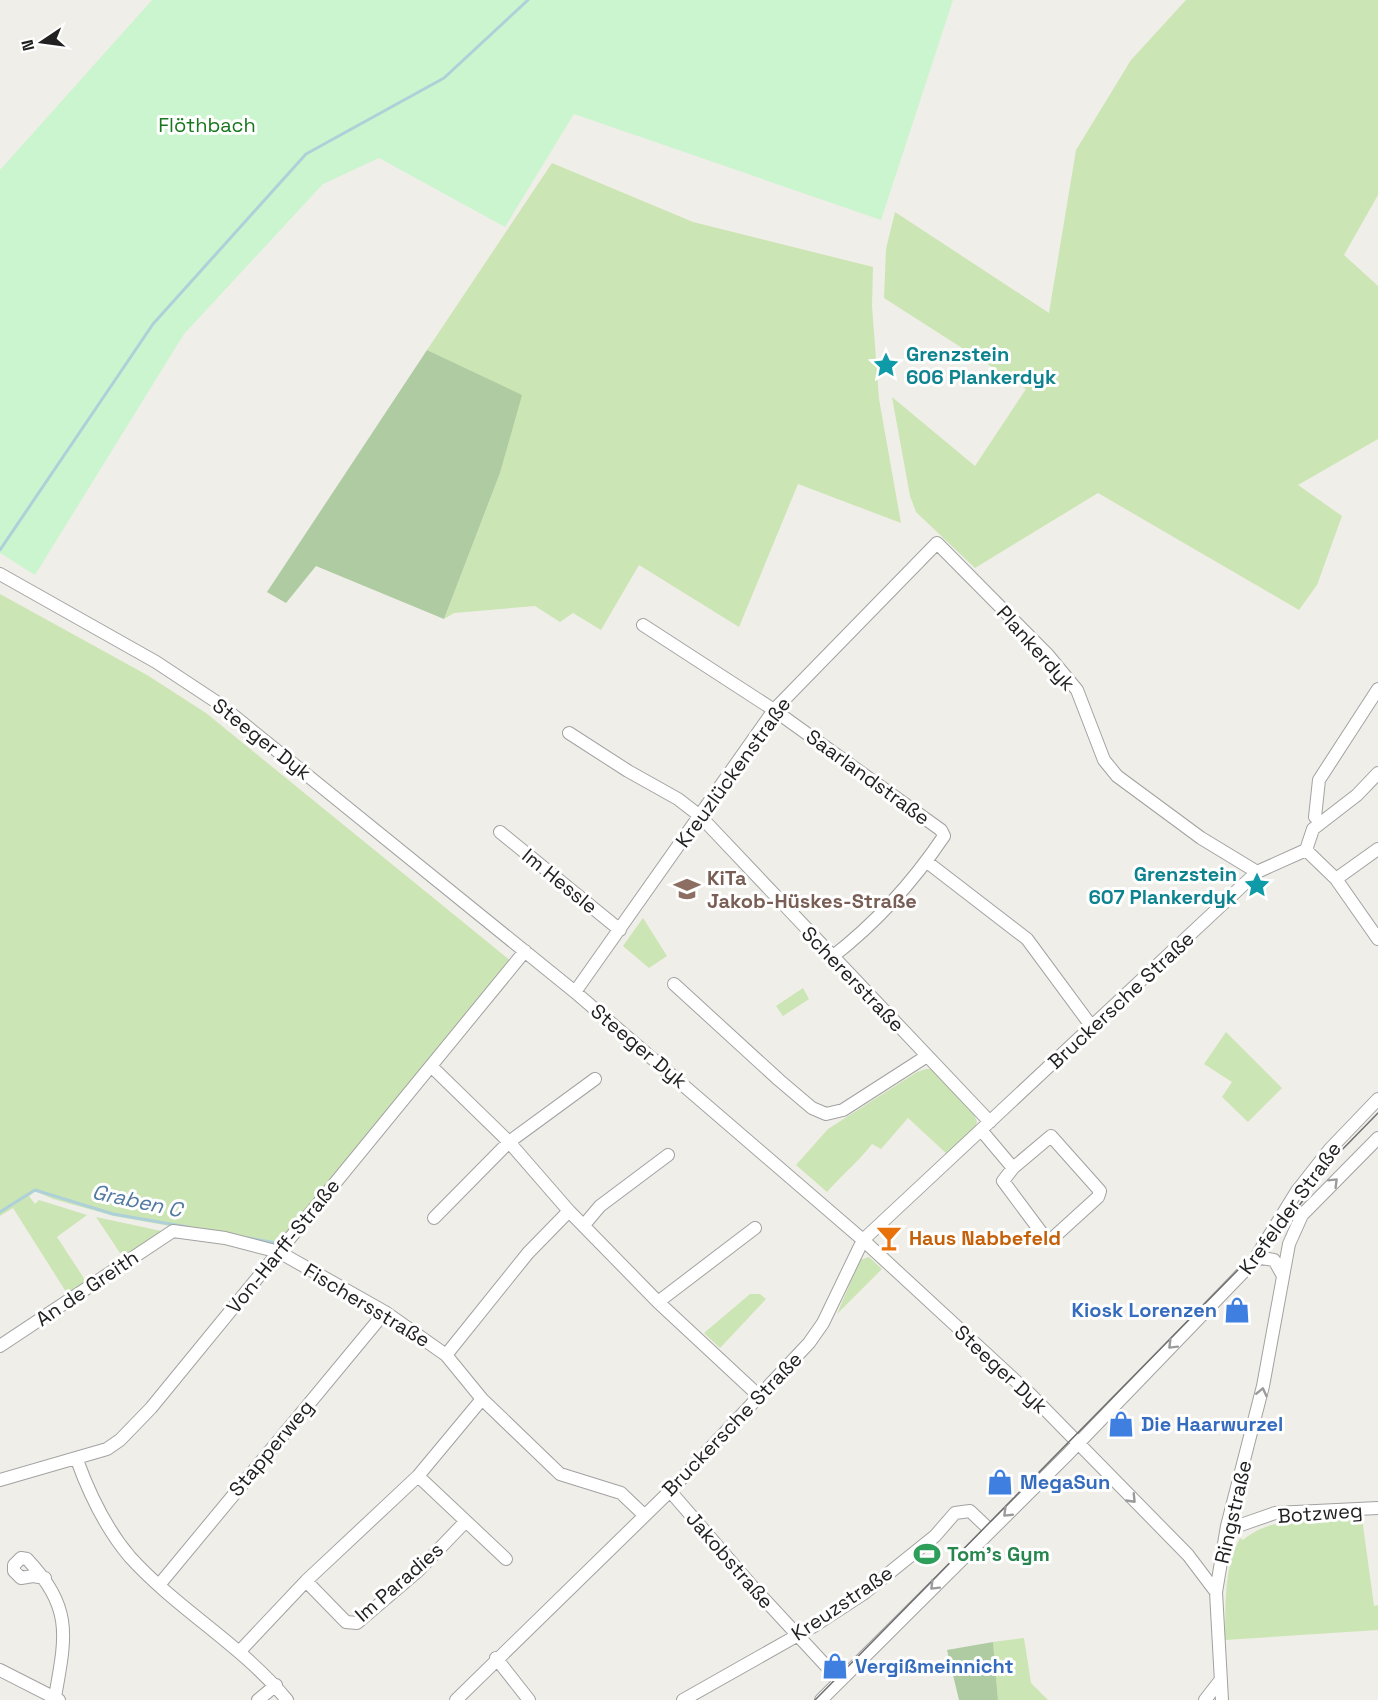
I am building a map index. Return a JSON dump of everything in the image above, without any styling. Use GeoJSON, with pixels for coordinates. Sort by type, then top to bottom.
{"type":"FeatureCollection","features":[{"type":"Feature","properties":{"kind":"street","name":"Kreuzlückenstraße"},"geometry":{"type":"LineString","coordinates":[[575,992],[774,710],[937,543]]}},
{"type":"Feature","properties":{"kind":"street","name":"Plankerdyk"},"geometry":{"type":"LineString","coordinates":[[937,543],[1048,655],[1077,690],[1104,760],[1117,776],[1201,838],[1257,872]]}},
{"type":"Feature","properties":{"kind":"street","name":"Steeger Dyk"},"geometry":{"type":"LineString","coordinates":[[0,574],[156,662],[218,703],[575,992],[863,1240],[1031,1395],[1188,1555],[1216,1592]]}},
{"type":"Feature","properties":{"kind":"street","name":"Saarlandstraße"},"geometry":{"type":"LineString","coordinates":[[643,625],[774,710],[941,830],[944,836],[927,862],[884,911],[832,957]]}},
{"type":"Feature","properties":{"kind":"street"},"geometry":{"type":"LineString","coordinates":[[1378,689],[1319,780],[1315,823],[1306,850],[1336,879],[1378,939]]}},
{"type":"Feature","properties":{"kind":"street","name":"Schererstraße"},"geometry":{"type":"LineString","coordinates":[[569,734],[678,799],[700,816],[927,1056],[985,1126]]}},
{"type":"Feature","properties":{"kind":"street"},"geometry":{"type":"LineString","coordinates":[[1315,823],[1357,795],[1378,773]]}},
{"type":"Feature","properties":{"kind":"street","name":"Im Hessle"},"geometry":{"type":"LineString","coordinates":[[500,832],[620,930]]}},
{"type":"Feature","properties":{"kind":"street"},"geometry":{"type":"LineString","coordinates":[[1336,879],[1378,849]]}},
{"type":"Feature","properties":{"kind":"street","name":"Bruckersche Straße"},"geometry":{"type":"LineString","coordinates":[[456,1700],[496,1658],[670,1491],[809,1343],[823,1323],[863,1240],[1257,872],[1306,850]]}},
{"type":"Feature","properties":{"kind":"street"},"geometry":{"type":"LineString","coordinates":[[927,862],[1027,939],[1092,1027]]}},
{"type":"Feature","properties":{"kind":"street","name":"Von-Harff-Straße"},"geometry":{"type":"LineString","coordinates":[[0,1480],[77,1460],[107,1449],[128,1432],[151,1408],[525,951]]}},
{"type":"Feature","properties":{"kind":"street"},"geometry":{"type":"LineString","coordinates":[[674,984],[779,1080],[812,1108],[826,1114],[843,1110],[927,1056]]}},
{"type":"Feature","properties":{"kind":"street"},"geometry":{"type":"LineString","coordinates":[[431,1066],[509,1142],[569,1211],[658,1302],[758,1395]]}},
{"type":"Feature","properties":{"kind":"street"},"geometry":{"type":"LineString","coordinates":[[434,1218],[509,1142],[595,1079]]}},
{"type":"Feature","properties":{"kind":"street","name":"Krefelder Straße"},"geometry":{"type":"LineString","coordinates":[[821,1700],[1067,1455],[1077,1442],[1253,1262],[1297,1191],[1330,1149],[1378,1099]]}},
{"type":"Feature","properties":{"kind":"street"},"geometry":{"type":"LineString","coordinates":[[985,1126],[1013,1168]]}},
{"type":"Feature","properties":{"kind":"street"},"geometry":{"type":"LineString","coordinates":[[1051,1136],[1100,1191],[1098,1197],[1054,1237],[1047,1239],[1003,1181],[1013,1168],[1051,1136]]}},
{"type":"Feature","properties":{"kind":"street","name":"Krefelder Straße"},"geometry":{"type":"LineString","coordinates":[[1302,1215],[1378,1138]]}},
{"type":"Feature","properties":{"kind":"street"},"geometry":{"type":"LineString","coordinates":[[584,1225],[600,1206],[668,1155]]}},
{"type":"Feature","properties":{"kind":"street"},"geometry":{"type":"LineString","coordinates":[[446,1354],[528,1253],[569,1211]]}},
{"type":"Feature","properties":{"kind":"street","name":"Ringstraße"},"geometry":{"type":"LineString","coordinates":[[1222,1700],[1219,1682],[1216,1592],[1227,1526],[1263,1386],[1282,1274],[1289,1244],[1302,1215]]}},
{"type":"Feature","properties":{"kind":"street"},"geometry":{"type":"LineString","coordinates":[[658,1302],[755,1228]]}},
{"type":"Feature","properties":{"kind":"street","name":"Fischersstraße"},"geometry":{"type":"LineString","coordinates":[[173,1231],[225,1238],[279,1252],[384,1312],[446,1354],[482,1399],[560,1474],[621,1493],[644,1515]]}},
{"type":"Feature","properties":{"kind":"street","name":"An de Greith"},"geometry":{"type":"LineString","coordinates":[[0,1346],[173,1231]]}},
{"type":"Feature","properties":{"kind":"street"},"geometry":{"type":"LineString","coordinates":[[1253,1262],[1261,1258],[1274,1260],[1282,1274]]}},
{"type":"Feature","properties":{"kind":"street","name":"Stapperweg"},"geometry":{"type":"LineString","coordinates":[[159,1585],[384,1312]]}},
{"type":"Feature","properties":{"kind":"street"},"geometry":{"type":"LineString","coordinates":[[239,1652],[306,1581],[418,1476],[482,1399]]}},
{"type":"Feature","properties":{"kind":"street"},"geometry":{"type":"LineString","coordinates":[[77,1460],[96,1503],[129,1555],[159,1585],[276,1685],[288,1700]]}},
{"type":"Feature","properties":{"kind":"street"},"geometry":{"type":"LineString","coordinates":[[418,1476],[506,1559]]}},
{"type":"Feature","properties":{"kind":"street","name":"Jakobstraße"},"geometry":{"type":"LineString","coordinates":[[670,1491],[796,1636],[840,1681]]}},
{"type":"Feature","properties":{"kind":"street","name":"Botzweg"},"geometry":{"type":"LineString","coordinates":[[1227,1526],[1235,1527],[1275,1513],[1378,1508]]}},
{"type":"Feature","properties":{"kind":"street","name":"Kreuzstraße"},"geometry":{"type":"LineString","coordinates":[[683,1700],[796,1636],[863,1594],[935,1536],[955,1513],[970,1511],[990,1530]]}},
{"type":"Feature","properties":{"kind":"street","name":"Im Paradies"},"geometry":{"type":"LineString","coordinates":[[306,1581],[346,1622],[357,1623],[418,1571],[466,1521]]}},
{"type":"Feature","properties":{"kind":"street"},"geometry":{"type":"LineString","coordinates":[[0,1670],[57,1699],[64,1648],[64,1630],[55,1595],[45,1578]]}},
{"type":"Feature","properties":{"kind":"street"},"geometry":{"type":"LineString","coordinates":[[496,1658],[529,1700]]}},
{"type":"Feature","properties":{"kind":"street"},"geometry":{"type":"LineString","coordinates":[[1205,1700],[1219,1682]]}},
{"type":"Feature","properties":{"kind":"street"},"geometry":{"type":"LineString","coordinates":[[258,1700],[276,1685]]}},
{"type":"Feature","properties":{"kind":"green space","name":"Flöthbach"},"geometry":{"type":"Polygon","coordinates":[[[152,0],[953,0],[881,220],[574,114],[505,227],[379,158],[323,184],[184,334],[35,575],[0,553],[0,170],[152,0]]]}},
{"type":"Feature","properties":{"kind":"green space"},"geometry":{"type":"Polygon","coordinates":[[[1186,0],[1378,0],[1378,195],[1344,255],[1378,286],[1378,439],[1298,485],[1342,516],[1317,585],[1299,610],[1098,493],[975,568],[916,512],[910,496],[892,397],[975,466],[1026,389],[884,298],[886,249],[895,212],[1049,313],[1076,150],[1131,60],[1186,0]]]}},
{"type":"Feature","properties":{"kind":"green space"},"geometry":{"type":"Polygon","coordinates":[[[552,163],[693,222],[873,267],[872,306],[879,399],[901,523],[798,484],[739,627],[639,565],[601,630],[573,613],[560,622],[535,606],[454,613],[444,619],[500,473],[521,395],[427,350],[552,163]]]}},
{"type":"Feature","properties":{"kind":"green space"},"geometry":{"type":"Polygon","coordinates":[[[427,350],[522,395],[500,473],[444,619],[316,566],[286,603],[267,592],[427,350]]]}},
{"type":"Feature","properties":{"kind":"green space"},"geometry":{"type":"Polygon","coordinates":[[[0,594],[147,675],[206,713],[511,961],[276,1245],[114,1216],[53,1199],[35,1191],[29,1196],[35,1204],[39,1200],[87,1215],[57,1237],[87,1283],[68,1295],[13,1208],[0,1216],[0,594]]]}},
{"type":"Feature","properties":{"kind":"green space"},"geometry":{"type":"Polygon","coordinates":[[[643,918],[667,956],[649,968],[623,946],[643,918]]]}},
{"type":"Feature","properties":{"kind":"green space"},"geometry":{"type":"Polygon","coordinates":[[[803,988],[809,999],[783,1016],[776,1006],[803,988]]]}},
{"type":"Feature","properties":{"kind":"green space"},"geometry":{"type":"Polygon","coordinates":[[[1226,1032],[1282,1088],[1248,1122],[1222,1097],[1232,1082],[1204,1064],[1226,1032]]]}},
{"type":"Feature","properties":{"kind":"green space"},"geometry":{"type":"Polygon","coordinates":[[[931,1069],[974,1114],[977,1122],[975,1128],[947,1154],[908,1118],[881,1149],[872,1144],[827,1192],[796,1165],[828,1129],[917,1072],[931,1069]]]}},
{"type":"Feature","properties":{"kind":"green space"},"geometry":{"type":"Polygon","coordinates":[[[96,1217],[166,1232],[124,1259],[96,1217]]]}},
{"type":"Feature","properties":{"kind":"green space"},"geometry":{"type":"Polygon","coordinates":[[[869,1257],[882,1269],[837,1314],[860,1260],[869,1257]]]}},
{"type":"Feature","properties":{"kind":"green space"},"geometry":{"type":"Polygon","coordinates":[[[750,1294],[760,1294],[766,1299],[720,1348],[704,1333],[750,1294]]]}},
{"type":"Feature","properties":{"kind":"green space"},"geometry":{"type":"Polygon","coordinates":[[[1362,1518],[1374,1606],[1378,1605],[1378,1630],[1225,1640],[1228,1575],[1240,1538],[1243,1540],[1256,1531],[1284,1522],[1362,1518]]]}},
{"type":"Feature","properties":{"kind":"green space"},"geometry":{"type":"Polygon","coordinates":[[[1024,1638],[1031,1683],[1048,1700],[998,1700],[993,1642],[1024,1638]]]}},
{"type":"Feature","properties":{"kind":"green space"},"geometry":{"type":"Polygon","coordinates":[[[993,1642],[998,1700],[959,1700],[947,1650],[993,1642]]]}},
{"type":"Feature","properties":{"kind":"waterway","name":"Flöthbach"},"geometry":{"type":"LineString","coordinates":[[0,550],[153,324],[306,154],[444,78],[528,0]]}},
{"type":"Feature","properties":{"kind":"waterway","name":"Graben C"},"geometry":{"type":"LineString","coordinates":[[0,1212],[35,1190],[113,1214],[188,1227]]}},
{"type":"Feature","properties":{"kind":"waterway","name":"Graben C"},"geometry":{"type":"LineString","coordinates":[[248,1238],[276,1243]]}},
{"type":"Feature","properties":{"kind":"tram line"},"geometry":{"type":"LineString","coordinates":[[815,1700],[1293,1214],[1334,1158],[1378,1113]]}},
{"type":"Feature","properties":{"kind":"place","name":"Grenzstein 606 Plankerdyk"},"geometry":{"type":"Point","coordinates":[886,365]}},
{"type":"Feature","properties":{"kind":"place","name":"Grenzstein 607 Plankerdyk"},"geometry":{"type":"Point","coordinates":[1257,885]}},
{"type":"Feature","properties":{"kind":"place","name":"KiTa Jakob-Hüskes-Straße"},"geometry":{"type":"Point","coordinates":[687,889]}},
{"type":"Feature","properties":{"kind":"place","name":"Haus Nabbefeld"},"geometry":{"type":"Point","coordinates":[889,1238]}},
{"type":"Feature","properties":{"kind":"place","name":"Kiosk Lorenzen"},"geometry":{"type":"Point","coordinates":[1237,1310]}},
{"type":"Feature","properties":{"kind":"place","name":"Die Haarwurzel"},"geometry":{"type":"Point","coordinates":[1121,1424]}},
{"type":"Feature","properties":{"kind":"place","name":"MegaSun"},"geometry":{"type":"Point","coordinates":[1000,1482]}},
{"type":"Feature","properties":{"kind":"place","name":"Tom's Gym"},"geometry":{"type":"Point","coordinates":[927,1554]}},
{"type":"Feature","properties":{"kind":"place","name":"Vergißmeinnicht"},"geometry":{"type":"Point","coordinates":[835,1666]}}]}
